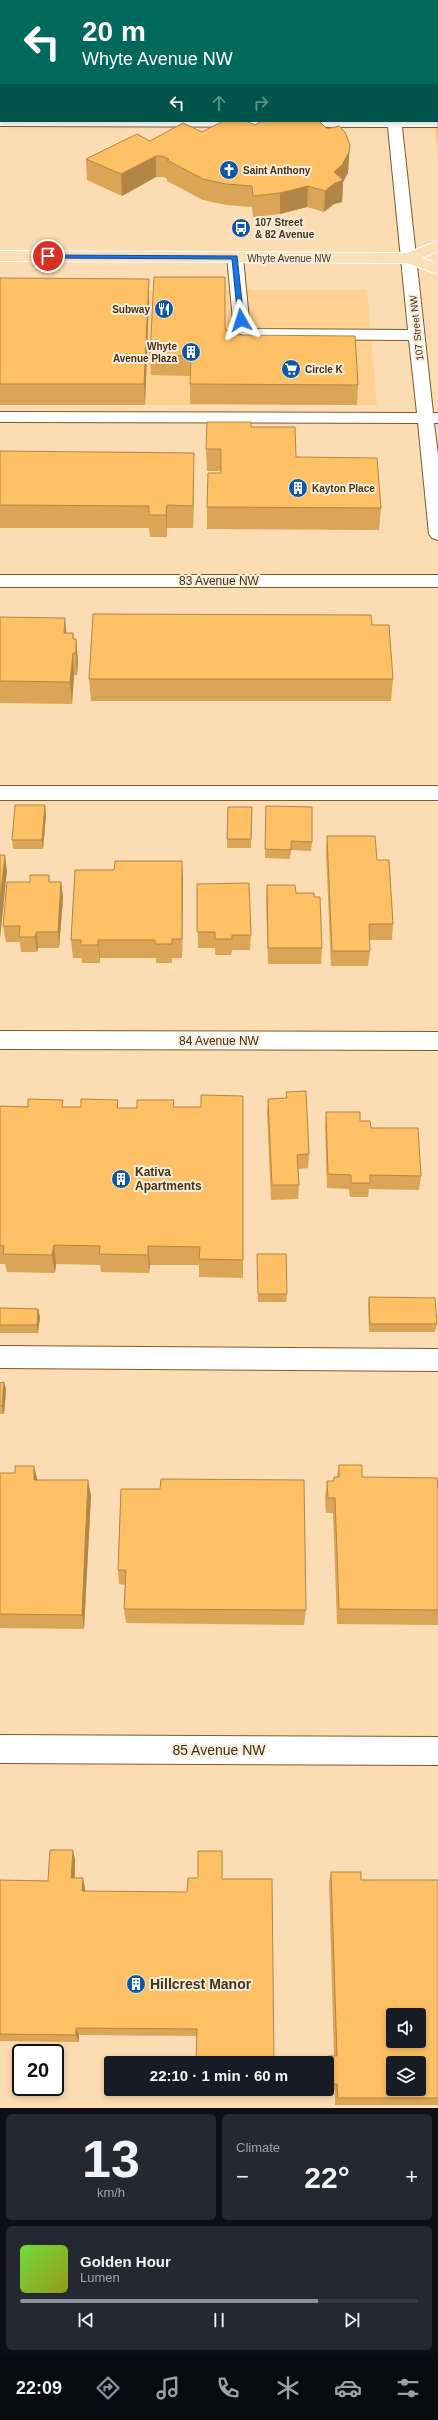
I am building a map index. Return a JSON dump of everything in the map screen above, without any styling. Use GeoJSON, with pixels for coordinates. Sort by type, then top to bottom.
{"type":"FeatureCollection","features":[{"type":"Feature","properties":{"kind":"main road","name":"Whyte Avenue NW"},"geometry":{"type":"LineString","coordinates":[[409,258],[438,245]]}},
{"type":"Feature","properties":{"kind":"main road","name":"Whyte Avenue NW"},"geometry":{"type":"LineString","coordinates":[[0,256],[409,258],[438,269]]}},
{"type":"Feature","properties":{"kind":"street"},"geometry":{"type":"LineString","coordinates":[[0,122],[438,123]]}},
{"type":"Feature","properties":{"kind":"street","name":"107 Street NW"},"geometry":{"type":"LineString","coordinates":[[395,122],[417,335],[432,418],[438,534]]}},
{"type":"Feature","properties":{"kind":"street"},"geometry":{"type":"LineString","coordinates":[[235,257],[241,320],[245,330],[252,334],[417,335]]}},
{"type":"Feature","properties":{"kind":"street"},"geometry":{"type":"LineString","coordinates":[[0,417],[432,418]]}},
{"type":"Feature","properties":{"kind":"street","name":"83 Avenue NW"},"geometry":{"type":"LineString","coordinates":[[0,581],[438,581]]}},
{"type":"Feature","properties":{"kind":"street"},"geometry":{"type":"LineString","coordinates":[[0,792],[438,792]]}},
{"type":"Feature","properties":{"kind":"street","name":"84 Avenue NW"},"geometry":{"type":"LineString","coordinates":[[0,1040],[438,1041]]}},
{"type":"Feature","properties":{"kind":"street"},"geometry":{"type":"LineString","coordinates":[[0,1357],[438,1360]]}},
{"type":"Feature","properties":{"kind":"street","name":"85 Avenue NW"},"geometry":{"type":"LineString","coordinates":[[0,1750],[438,1751]]}},
{"type":"Feature","properties":{"kind":"shaded area"},"geometry":{"type":"Polygon","coordinates":[[[433,122],[438,122],[438,161],[433,122]]]}},
{"type":"Feature","properties":{"kind":"shaded area"},"geometry":{"type":"Polygon","coordinates":[[[0,290],[367,290],[377,405],[0,405],[0,290]]]}},
{"type":"Feature","properties":{"kind":"building"},"geometry":{"type":"Polygon","coordinates":[[[221,122],[248,122],[255,125],[260,122],[320,122],[327,129],[339,126],[345,132],[350,145],[349,152],[342,165],[334,172],[343,180],[335,183],[325,191],[308,186],[280,193],[253,196],[252,186],[226,184],[203,179],[162,156],[156,156],[121,174],[86,159],[137,134],[150,141],[183,123],[202,132],[221,122]]]}},
{"type":"Feature","properties":{"kind":"building","name":"Whyte Avenue Plaza"},"geometry":{"type":"Polygon","coordinates":[[[154,277],[225,277],[225,329],[236,335],[355,336],[358,385],[190,384],[191,356],[150,355],[154,277]]]}},
{"type":"Feature","properties":{"kind":"building"},"geometry":{"type":"Polygon","coordinates":[[[0,278],[149,279],[144,384],[0,384],[0,278]]]}},
{"type":"Feature","properties":{"kind":"building","name":"Kayton Place"},"geometry":{"type":"Polygon","coordinates":[[[207,422],[251,422],[251,427],[295,427],[296,457],[377,458],[381,508],[207,507],[208,473],[221,473],[221,449],[206,449],[207,422]]]}},
{"type":"Feature","properties":{"kind":"building"},"geometry":{"type":"Polygon","coordinates":[[[0,451],[194,453],[193,506],[167,505],[166,515],[149,515],[149,506],[0,505],[0,451]]]}},
{"type":"Feature","properties":{"kind":"building"},"geometry":{"type":"Polygon","coordinates":[[[93,614],[371,615],[372,625],[389,625],[393,679],[89,679],[93,614]]]}},
{"type":"Feature","properties":{"kind":"building"},"geometry":{"type":"Polygon","coordinates":[[[0,617],[65,618],[64,633],[73,633],[73,639],[76,639],[76,653],[73,653],[70,682],[0,681],[0,617]]]}},
{"type":"Feature","properties":{"kind":"building"},"geometry":{"type":"Polygon","coordinates":[[[15,805],[45,805],[42,840],[12,840],[15,805]]]}},
{"type":"Feature","properties":{"kind":"building"},"geometry":{"type":"Polygon","coordinates":[[[266,806],[312,807],[312,842],[291,841],[291,850],[265,849],[266,806]]]}},
{"type":"Feature","properties":{"kind":"building"},"geometry":{"type":"Polygon","coordinates":[[[228,807],[252,807],[251,839],[227,839],[228,807]]]}},
{"type":"Feature","properties":{"kind":"building"},"geometry":{"type":"Polygon","coordinates":[[[327,836],[375,836],[377,860],[389,860],[393,924],[369,924],[370,951],[332,951],[327,836]]]}},
{"type":"Feature","properties":{"kind":"building"},"geometry":{"type":"Polygon","coordinates":[[[0,855],[5,855],[0,901],[0,855]]]}},
{"type":"Feature","properties":{"kind":"building"},"geometry":{"type":"Polygon","coordinates":[[[115,861],[182,861],[182,939],[172,939],[172,944],[155,944],[155,940],[98,940],[98,945],[81,945],[81,940],[71,940],[75,870],[114,870],[115,861]]]}},
{"type":"Feature","properties":{"kind":"building"},"geometry":{"type":"Polygon","coordinates":[[[30,875],[49,875],[49,882],[61,882],[58,932],[36,932],[35,937],[19,937],[20,926],[3,926],[7,882],[30,882],[30,875]]]}},
{"type":"Feature","properties":{"kind":"building"},"geometry":{"type":"Polygon","coordinates":[[[249,883],[251,935],[232,935],[232,939],[215,939],[215,932],[197,932],[197,884],[249,883]]]}},
{"type":"Feature","properties":{"kind":"building"},"geometry":{"type":"Polygon","coordinates":[[[267,885],[295,885],[296,893],[314,893],[314,897],[320,897],[322,948],[268,948],[267,885]]]}},
{"type":"Feature","properties":{"kind":"building"},"geometry":{"type":"Polygon","coordinates":[[[306,1091],[309,1154],[297,1155],[299,1185],[272,1185],[268,1099],[287,1098],[286,1092],[306,1091]]]}},
{"type":"Feature","properties":{"kind":"building","name":"Kativa Apartments"},"geometry":{"type":"Polygon","coordinates":[[[201,1095],[243,1096],[243,1260],[199,1259],[200,1247],[148,1246],[148,1255],[99,1254],[100,1246],[54,1245],[52,1255],[3,1254],[4,1246],[0,1245],[0,1106],[28,1107],[28,1099],[63,1100],[62,1107],[81,1107],[81,1099],[118,1100],[117,1108],[137,1108],[137,1100],[174,1100],[173,1107],[201,1107],[201,1095]]]}},
{"type":"Feature","properties":{"kind":"building"},"geometry":{"type":"Polygon","coordinates":[[[326,1112],[360,1112],[360,1121],[370,1121],[371,1128],[418,1128],[421,1176],[370,1175],[370,1183],[351,1183],[351,1175],[328,1174],[326,1112]]]}},
{"type":"Feature","properties":{"kind":"building"},"geometry":{"type":"Polygon","coordinates":[[[257,1254],[286,1254],[287,1294],[258,1294],[257,1254]]]}},
{"type":"Feature","properties":{"kind":"building"},"geometry":{"type":"Polygon","coordinates":[[[369,1297],[435,1298],[437,1324],[370,1324],[369,1297]]]}},
{"type":"Feature","properties":{"kind":"building"},"geometry":{"type":"Polygon","coordinates":[[[0,1308],[38,1309],[37,1325],[0,1325],[0,1308]]]}},
{"type":"Feature","properties":{"kind":"building"},"geometry":{"type":"Polygon","coordinates":[[[4,1382],[2,1406],[0,1406],[0,1383],[4,1382]]]}},
{"type":"Feature","properties":{"kind":"building"},"geometry":{"type":"Polygon","coordinates":[[[339,1465],[362,1465],[362,1477],[437,1478],[438,1610],[339,1609],[335,1498],[328,1498],[327,1481],[334,1481],[334,1477],[339,1477],[339,1465]]]}},
{"type":"Feature","properties":{"kind":"building"},"geometry":{"type":"Polygon","coordinates":[[[15,1466],[34,1466],[34,1480],[88,1480],[82,1615],[0,1614],[0,1473],[15,1473],[15,1466]]]}},
{"type":"Feature","properties":{"kind":"building"},"geometry":{"type":"Polygon","coordinates":[[[161,1479],[304,1480],[306,1610],[124,1609],[126,1570],[118,1570],[121,1489],[160,1489],[161,1479]]]}},
{"type":"Feature","properties":{"kind":"building","name":"Hillcrest Manor"},"geometry":{"type":"Polygon","coordinates":[[[50,1850],[73,1850],[71,1878],[83,1878],[82,1891],[187,1892],[188,1878],[198,1878],[198,1851],[222,1851],[222,1879],[272,1879],[274,2056],[196,2056],[197,2029],[76,2028],[76,2035],[0,2034],[0,1880],[48,1881],[50,1850]]]}},
{"type":"Feature","properties":{"kind":"building"},"geometry":{"type":"Polygon","coordinates":[[[331,1872],[361,1872],[361,1880],[438,1880],[438,2098],[338,2098],[337,2084],[334,2084],[334,2056],[337,2056],[331,1872]]]}},
{"type":"Feature","properties":{"kind":"place","name":"Saint Anthony"},"geometry":{"type":"Point","coordinates":[229,170]}},
{"type":"Feature","properties":{"kind":"place","name":"107 Street & 82 Avenue"},"geometry":{"type":"Point","coordinates":[241,228]}},
{"type":"Feature","properties":{"kind":"place","name":"Subway"},"geometry":{"type":"Point","coordinates":[164,309]}},
{"type":"Feature","properties":{"kind":"place","name":"Whyte Avenue Plaza"},"geometry":{"type":"Point","coordinates":[191,352]}},
{"type":"Feature","properties":{"kind":"place","name":"Circle K"},"geometry":{"type":"Point","coordinates":[291,369]}},
{"type":"Feature","properties":{"kind":"place","name":"Kayton Place"},"geometry":{"type":"Point","coordinates":[298,488]}},
{"type":"Feature","properties":{"kind":"place","name":"Kativa Apartments"},"geometry":{"type":"Point","coordinates":[121,1179]}},
{"type":"Feature","properties":{"kind":"place","name":"Hillcrest Manor"},"geometry":{"type":"Point","coordinates":[136,1984]}},
{"type":"Feature","properties":{"kind":"route"},"geometry":{"type":"LineString","coordinates":[[48,256],[235,257],[241,320]]}}]}
